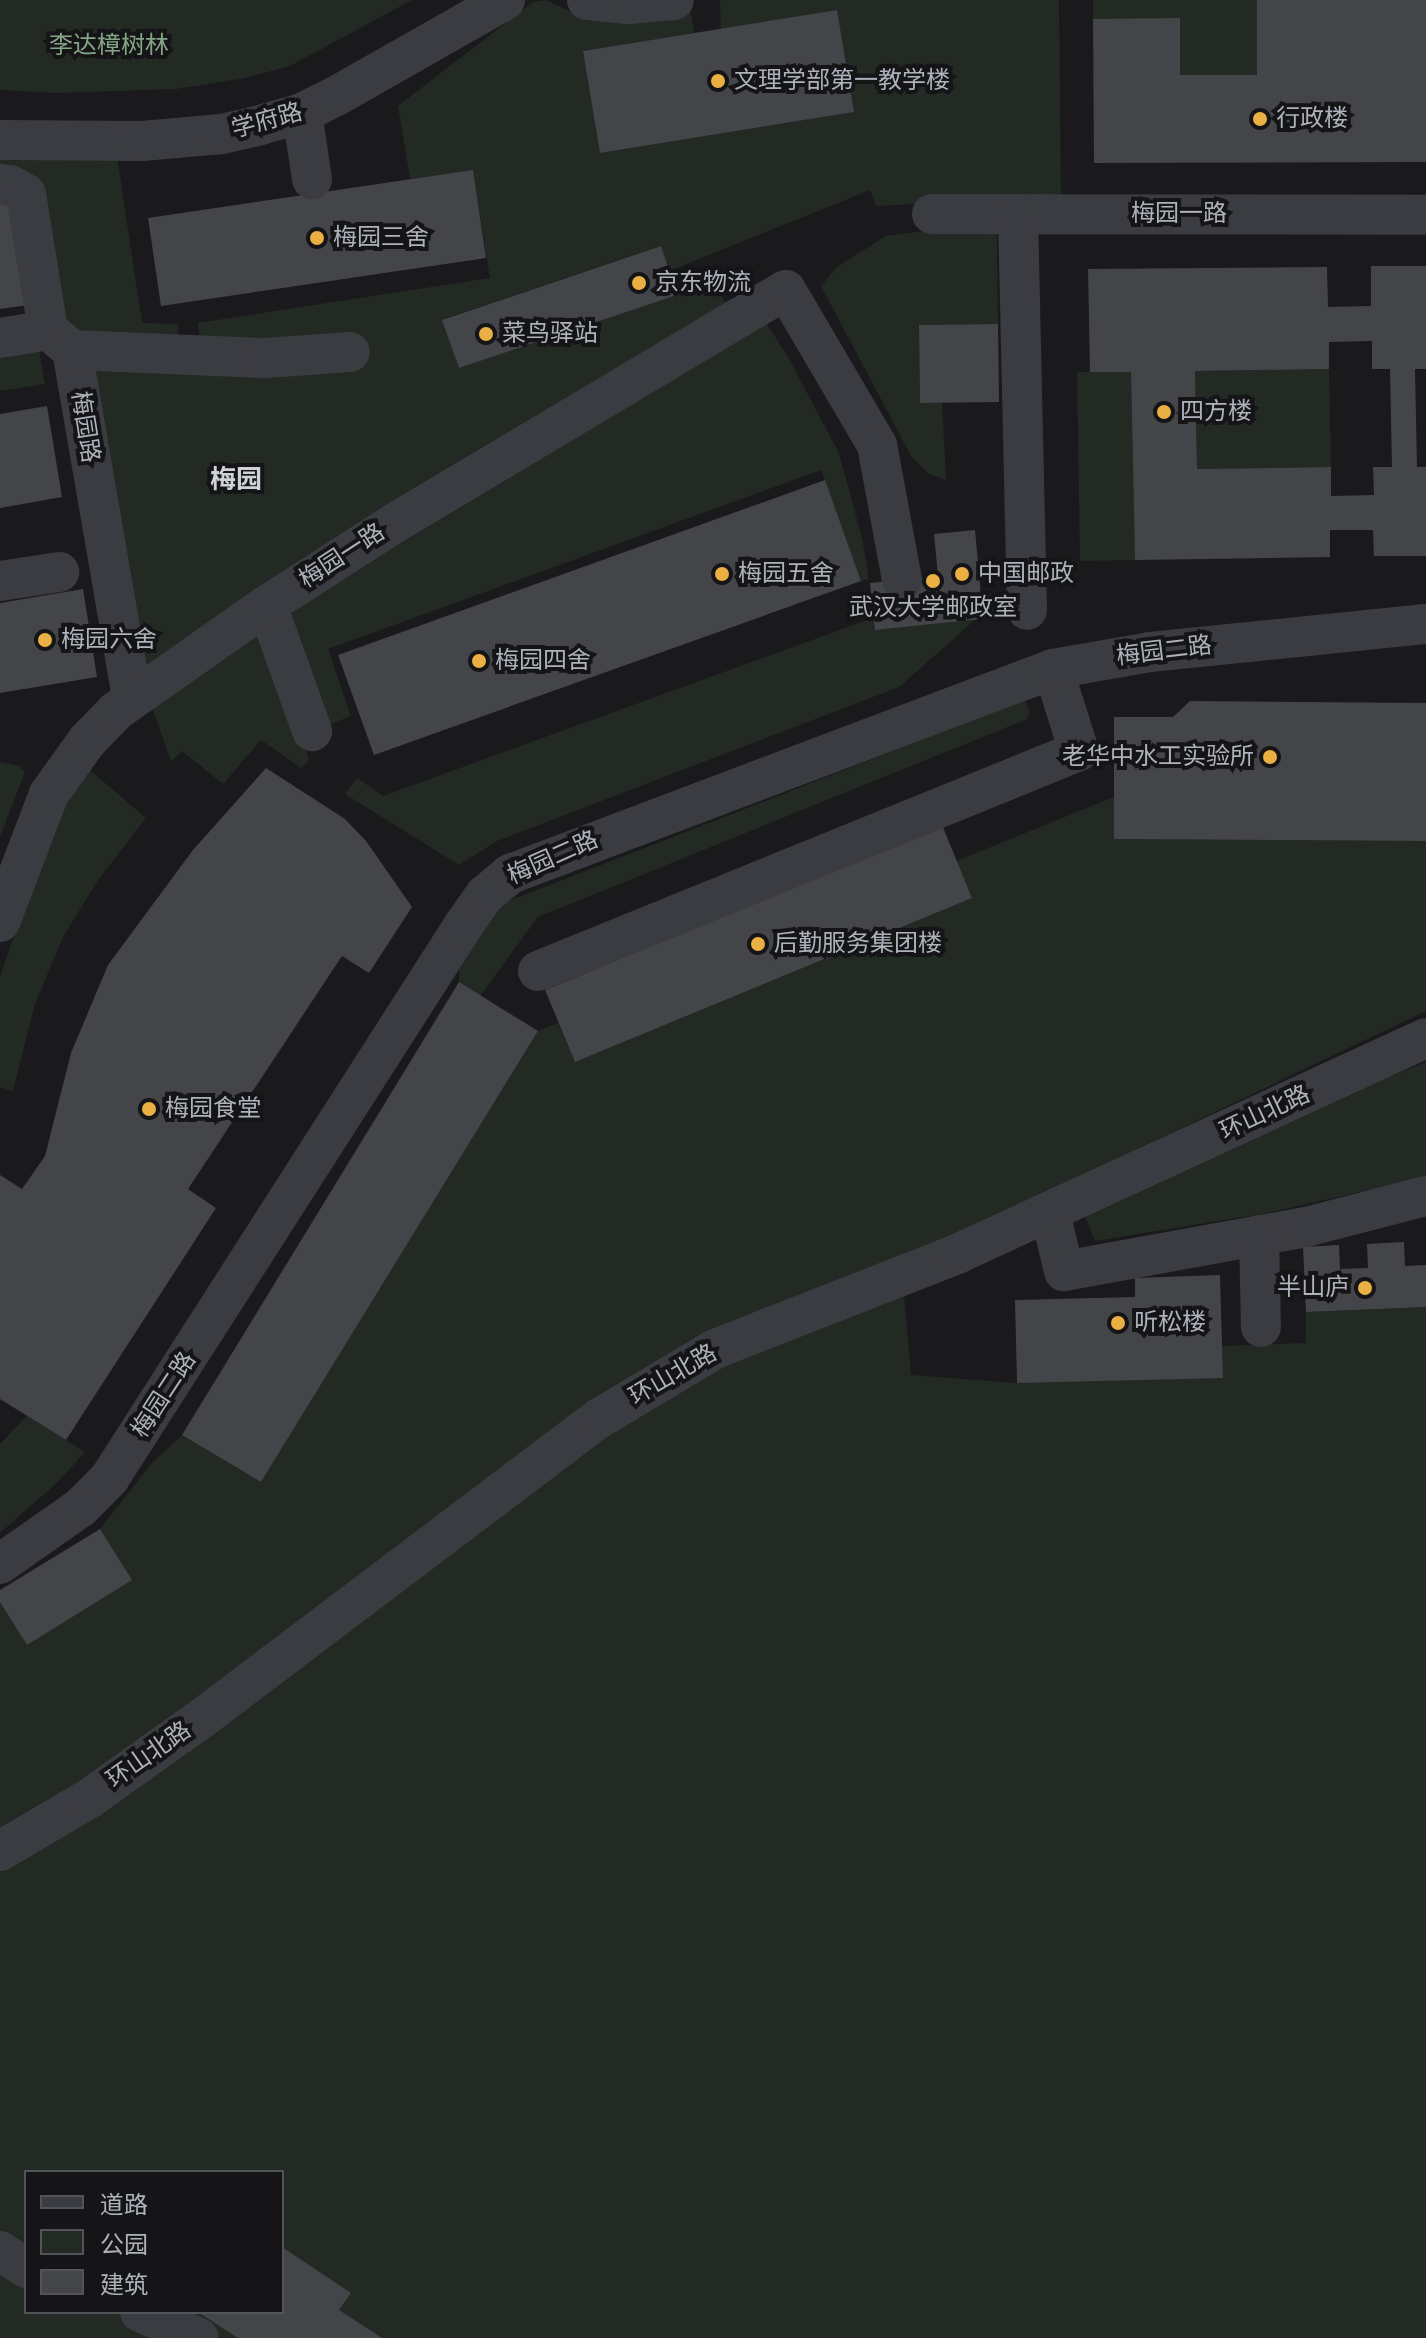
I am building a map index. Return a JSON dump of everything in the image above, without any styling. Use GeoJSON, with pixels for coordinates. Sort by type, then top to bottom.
{"type":"FeatureCollection","features":[{"type":"Feature","properties":{"kind":"street","name":"学府路"},"geometry":{"type":"LineString","coordinates":[[0,140],[185,138],[222,134],[302,113],[505,0]]}},
{"type":"Feature","properties":{"kind":"street"},"geometry":{"type":"LineString","coordinates":[[587,0],[628,4],[674,0]]}},
{"type":"Feature","properties":{"kind":"street"},"geometry":{"type":"LineString","coordinates":[[302,113],[312,179]]}},
{"type":"Feature","properties":{"kind":"street","name":"梅园路"},"geometry":{"type":"LineString","coordinates":[[0,184],[19,188],[29,203],[132,697]]}},
{"type":"Feature","properties":{"kind":"street","name":"梅园一路"},"geometry":{"type":"LineString","coordinates":[[932,214],[1426,215]]}},
{"type":"Feature","properties":{"kind":"street"},"geometry":{"type":"LineString","coordinates":[[1018,214],[1027,610]]}},
{"type":"Feature","properties":{"kind":"street","name":"梅园一路"},"geometry":{"type":"LineString","coordinates":[[0,922],[49,794],[87,741],[132,697],[393,524],[786,290],[877,445],[902,580]]}},
{"type":"Feature","properties":{"kind":"street"},"geometry":{"type":"LineString","coordinates":[[0,338],[60,340],[266,358],[350,352]]}},
{"type":"Feature","properties":{"kind":"street"},"geometry":{"type":"LineString","coordinates":[[0,581],[59,572]]}},
{"type":"Feature","properties":{"kind":"street"},"geometry":{"type":"LineString","coordinates":[[267,605],[312,731]]}},
{"type":"Feature","properties":{"kind":"street","name":"梅园二路"},"geometry":{"type":"LineString","coordinates":[[0,1564],[81,1507],[109,1479],[463,926],[498,882],[537,861],[1053,669],[1150,652],[1426,624]]}},
{"type":"Feature","properties":{"kind":"street"},"geometry":{"type":"LineString","coordinates":[[538,971],[1079,751],[1053,669]]}},
{"type":"Feature","properties":{"kind":"street","name":"环山北路"},"geometry":{"type":"LineString","coordinates":[[0,1851],[90,1798],[205,1716],[598,1419],[715,1349],[957,1254],[1426,1038]]}},
{"type":"Feature","properties":{"kind":"street"},"geometry":{"type":"LineString","coordinates":[[1050,1212],[1064,1271],[1259,1235],[1426,1196]]}},
{"type":"Feature","properties":{"kind":"street"},"geometry":{"type":"LineString","coordinates":[[1259,1235],[1261,1327]]}},
{"type":"Feature","properties":{"kind":"street"},"geometry":{"type":"LineString","coordinates":[[0,2251],[24,2267]]}},
{"type":"Feature","properties":{"kind":"street"},"geometry":{"type":"LineString","coordinates":[[145,2314],[199,2338]]}},
{"type":"Feature","properties":{"kind":"green space","name":"李达樟树林"},"geometry":{"type":"Polygon","coordinates":[[[0,0],[412,0],[290,66],[246,78],[176,89],[57,93],[0,90],[0,0]]]}},
{"type":"Feature","properties":{"kind":"green space"},"geometry":{"type":"Polygon","coordinates":[[[546,0],[572,12],[690,8],[694,33],[583,51],[600,153],[853,112],[837,10],[721,29],[720,0],[1059,0],[1061,197],[876,206],[870,190],[669,271],[660,246],[443,319],[459,368],[715,282],[728,308],[147,672],[88,364],[200,344],[198,323],[490,278],[473,171],[410,179],[398,106],[533,2],[546,0]]]}},
{"type":"Feature","properties":{"kind":"green space"},"geometry":{"type":"Polygon","coordinates":[[[1093,0],[1257,0],[1257,75],[1180,75],[1180,19],[1093,19],[1093,0]]]}},
{"type":"Feature","properties":{"kind":"green space"},"geometry":{"type":"Polygon","coordinates":[[[0,153],[117,156],[142,323],[178,324],[179,345],[68,330],[0,170],[0,153]]]}},
{"type":"Feature","properties":{"kind":"green space"},"geometry":{"type":"Polygon","coordinates":[[[933,230],[997,231],[998,324],[919,325],[920,402],[942,403],[946,480],[929,474],[911,456],[821,286],[838,266],[886,236],[933,230]]]}},
{"type":"Feature","properties":{"kind":"green space"},"geometry":{"type":"Polygon","coordinates":[[[764,320],[787,355],[839,453],[862,538],[869,579],[861,581],[821,470],[328,649],[351,716],[321,728],[281,613],[764,320]]]}},
{"type":"Feature","properties":{"kind":"green space"},"geometry":{"type":"Polygon","coordinates":[[[39,350],[45,384],[0,391],[0,356],[39,350]]]}},
{"type":"Feature","properties":{"kind":"green space"},"geometry":{"type":"Polygon","coordinates":[[[1329,369],[1331,467],[1197,469],[1195,371],[1329,369]]]}},
{"type":"Feature","properties":{"kind":"green space"},"geometry":{"type":"Polygon","coordinates":[[[1077,372],[1131,372],[1135,560],[1080,561],[1077,372]]]}},
{"type":"Feature","properties":{"kind":"green space"},"geometry":{"type":"Polygon","coordinates":[[[873,618],[875,630],[976,619],[899,687],[497,841],[459,865],[345,794],[357,778],[383,796],[873,618]]]}},
{"type":"Feature","properties":{"kind":"green space"},"geometry":{"type":"Polygon","coordinates":[[[261,622],[309,760],[301,768],[261,740],[223,784],[182,751],[171,761],[149,699],[261,622]]]}},
{"type":"Feature","properties":{"kind":"green space"},"geometry":{"type":"Polygon","coordinates":[[[1024,700],[1030,711],[1027,719],[538,917],[480,996],[459,982],[459,969],[493,915],[506,902],[1024,700]]]}},
{"type":"Feature","properties":{"kind":"green space"},"geometry":{"type":"Polygon","coordinates":[[[0,762],[19,766],[25,772],[0,837],[0,762]]]}},
{"type":"Feature","properties":{"kind":"green space"},"geometry":{"type":"Polygon","coordinates":[[[90,770],[146,818],[98,880],[63,937],[35,1004],[13,1091],[0,1087],[0,977],[45,844],[58,815],[90,770]]]}},
{"type":"Feature","properties":{"kind":"green space"},"geometry":{"type":"Polygon","coordinates":[[[1114,797],[1114,839],[1426,841],[1426,1011],[901,1262],[911,1375],[1017,1383],[1222,1346],[1306,1343],[1306,1312],[1426,1307],[1426,2338],[0,2338],[0,1602],[27,1645],[131,1580],[100,1529],[150,1465],[182,1435],[261,1482],[538,1031],[558,1023],[575,1062],[972,898],[956,861],[1114,797]]]}},
{"type":"Feature","properties":{"kind":"green space"},"geometry":{"type":"Polygon","coordinates":[[[1426,1062],[1426,1177],[1267,1213],[1095,1241],[1085,1216],[1354,1091],[1426,1062]]]}},
{"type":"Feature","properties":{"kind":"green space"},"geometry":{"type":"Polygon","coordinates":[[[27,1416],[85,1452],[59,1481],[0,1533],[0,1444],[27,1416]]]}},
{"type":"Feature","properties":{"kind":"building","name":"行政楼"},"geometry":{"type":"Polygon","coordinates":[[[1257,0],[1426,0],[1426,162],[1094,163],[1093,19],[1180,18],[1180,75],[1257,75],[1257,0]]]}},
{"type":"Feature","properties":{"kind":"building","name":"文理学部第一教学楼"},"geometry":{"type":"Polygon","coordinates":[[[837,10],[854,112],[600,153],[583,51],[837,10]]]}},
{"type":"Feature","properties":{"kind":"building","name":"梅园三舍"},"geometry":{"type":"Polygon","coordinates":[[[473,170],[486,258],[161,306],[148,218],[473,170]]]}},
{"type":"Feature","properties":{"kind":"building"},"geometry":{"type":"Polygon","coordinates":[[[19,199],[36,304],[0,309],[0,202],[19,199]]]}},
{"type":"Feature","properties":{"kind":"building"},"geometry":{"type":"Polygon","coordinates":[[[661,246],[677,295],[459,368],[442,320],[661,246]]]}},
{"type":"Feature","properties":{"kind":"building","name":"四方楼"},"geometry":{"type":"Polygon","coordinates":[[[1371,266],[1426,266],[1426,369],[1415,369],[1417,467],[1426,467],[1426,556],[1374,556],[1373,530],[1330,530],[1330,557],[1135,560],[1131,372],[1090,372],[1088,269],[1327,267],[1328,307],[1371,306],[1371,266]],[[1372,341],[1329,342],[1329,369],[1195,371],[1197,469],[1331,467],[1331,496],[1374,495],[1373,467],[1392,467],[1390,369],[1372,369],[1372,341]]]}},
{"type":"Feature","properties":{"kind":"building"},"geometry":{"type":"Polygon","coordinates":[[[998,324],[999,402],[920,403],[919,325],[998,324]]]}},
{"type":"Feature","properties":{"kind":"building"},"geometry":{"type":"Polygon","coordinates":[[[47,406],[62,497],[0,508],[0,414],[47,406]]]}},
{"type":"Feature","properties":{"kind":"building"},"geometry":{"type":"Polygon","coordinates":[[[825,480],[861,581],[374,755],[338,655],[825,480]]]}},
{"type":"Feature","properties":{"kind":"building","name":"武汉大学邮政室"},"geometry":{"type":"Polygon","coordinates":[[[975,530],[981,595],[997,594],[1000,617],[875,630],[870,583],[938,576],[934,534],[975,530]]]}},
{"type":"Feature","properties":{"kind":"building","name":"梅园六舍"},"geometry":{"type":"Polygon","coordinates":[[[83,589],[97,677],[0,693],[0,603],[83,589]]]}},
{"type":"Feature","properties":{"kind":"building","name":"老华中水工实验所"},"geometry":{"type":"Polygon","coordinates":[[[1190,701],[1426,703],[1426,841],[1114,839],[1114,717],[1173,717],[1190,701]]]}},
{"type":"Feature","properties":{"kind":"building","name":"梅园食堂"},"geometry":{"type":"Polygon","coordinates":[[[266,768],[345,819],[366,841],[412,907],[369,973],[342,956],[188,1189],[216,1208],[66,1440],[0,1399],[0,1175],[22,1189],[45,1156],[71,1053],[108,965],[193,850],[266,768]]]}},
{"type":"Feature","properties":{"kind":"building","name":"后勤服务集团楼"},"geometry":{"type":"Polygon","coordinates":[[[942,825],[972,898],[575,1062],[545,990],[942,825]]]}},
{"type":"Feature","properties":{"kind":"building"},"geometry":{"type":"Polygon","coordinates":[[[459,982],[538,1031],[261,1482],[182,1435],[459,982]]]}},
{"type":"Feature","properties":{"kind":"building","name":"半山庐"},"geometry":{"type":"Polygon","coordinates":[[[1404,1242],[1405,1266],[1426,1265],[1426,1307],[1306,1312],[1303,1247],[1339,1245],[1340,1269],[1368,1268],[1367,1244],[1404,1242]]]}},
{"type":"Feature","properties":{"kind":"building","name":"听松楼"},"geometry":{"type":"Polygon","coordinates":[[[1220,1275],[1223,1378],[1017,1383],[1015,1300],[1135,1297],[1135,1278],[1220,1275]]]}},
{"type":"Feature","properties":{"kind":"building"},"geometry":{"type":"Polygon","coordinates":[[[100,1529],[132,1580],[27,1645],[0,1602],[0,1590],[100,1529]]]}},
{"type":"Feature","properties":{"kind":"building"},"geometry":{"type":"Polygon","coordinates":[[[284,2248],[351,2293],[339,2310],[382,2338],[238,2338],[201,2314],[284,2314],[284,2248]]]}},
{"type":"Feature","properties":{"kind":"place","name":"文理学部第一教学楼"},"geometry":{"type":"Point","coordinates":[718,81]}},
{"type":"Feature","properties":{"kind":"place","name":"行政楼"},"geometry":{"type":"Point","coordinates":[1260,119]}},
{"type":"Feature","properties":{"kind":"place","name":"梅园三舍"},"geometry":{"type":"Point","coordinates":[317,238]}},
{"type":"Feature","properties":{"kind":"place","name":"京东物流"},"geometry":{"type":"Point","coordinates":[639,283]}},
{"type":"Feature","properties":{"kind":"place","name":"菜鸟驿站"},"geometry":{"type":"Point","coordinates":[486,334]}},
{"type":"Feature","properties":{"kind":"place","name":"四方楼"},"geometry":{"type":"Point","coordinates":[1164,412]}},
{"type":"Feature","properties":{"kind":"place","name":"梅园五舍"},"geometry":{"type":"Point","coordinates":[722,574]}},
{"type":"Feature","properties":{"kind":"place","name":"中国邮政"},"geometry":{"type":"Point","coordinates":[962,574]}},
{"type":"Feature","properties":{"kind":"place","name":"武汉大学邮政室"},"geometry":{"type":"Point","coordinates":[933,581]}},
{"type":"Feature","properties":{"kind":"place","name":"梅园六舍"},"geometry":{"type":"Point","coordinates":[45,640]}},
{"type":"Feature","properties":{"kind":"place","name":"梅园四舍"},"geometry":{"type":"Point","coordinates":[479,661]}},
{"type":"Feature","properties":{"kind":"place","name":"老华中水工实验所"},"geometry":{"type":"Point","coordinates":[1270,757]}},
{"type":"Feature","properties":{"kind":"place","name":"后勤服务集团楼"},"geometry":{"type":"Point","coordinates":[758,944]}},
{"type":"Feature","properties":{"kind":"place","name":"梅园食堂"},"geometry":{"type":"Point","coordinates":[149,1109]}},
{"type":"Feature","properties":{"kind":"place","name":"半山庐"},"geometry":{"type":"Point","coordinates":[1365,1288]}},
{"type":"Feature","properties":{"kind":"place","name":"听松楼"},"geometry":{"type":"Point","coordinates":[1118,1323]}},
{"type":"Feature","properties":{"kind":"district","name":"梅园"},"geometry":{"type":"Point","coordinates":[236,480]}}]}
